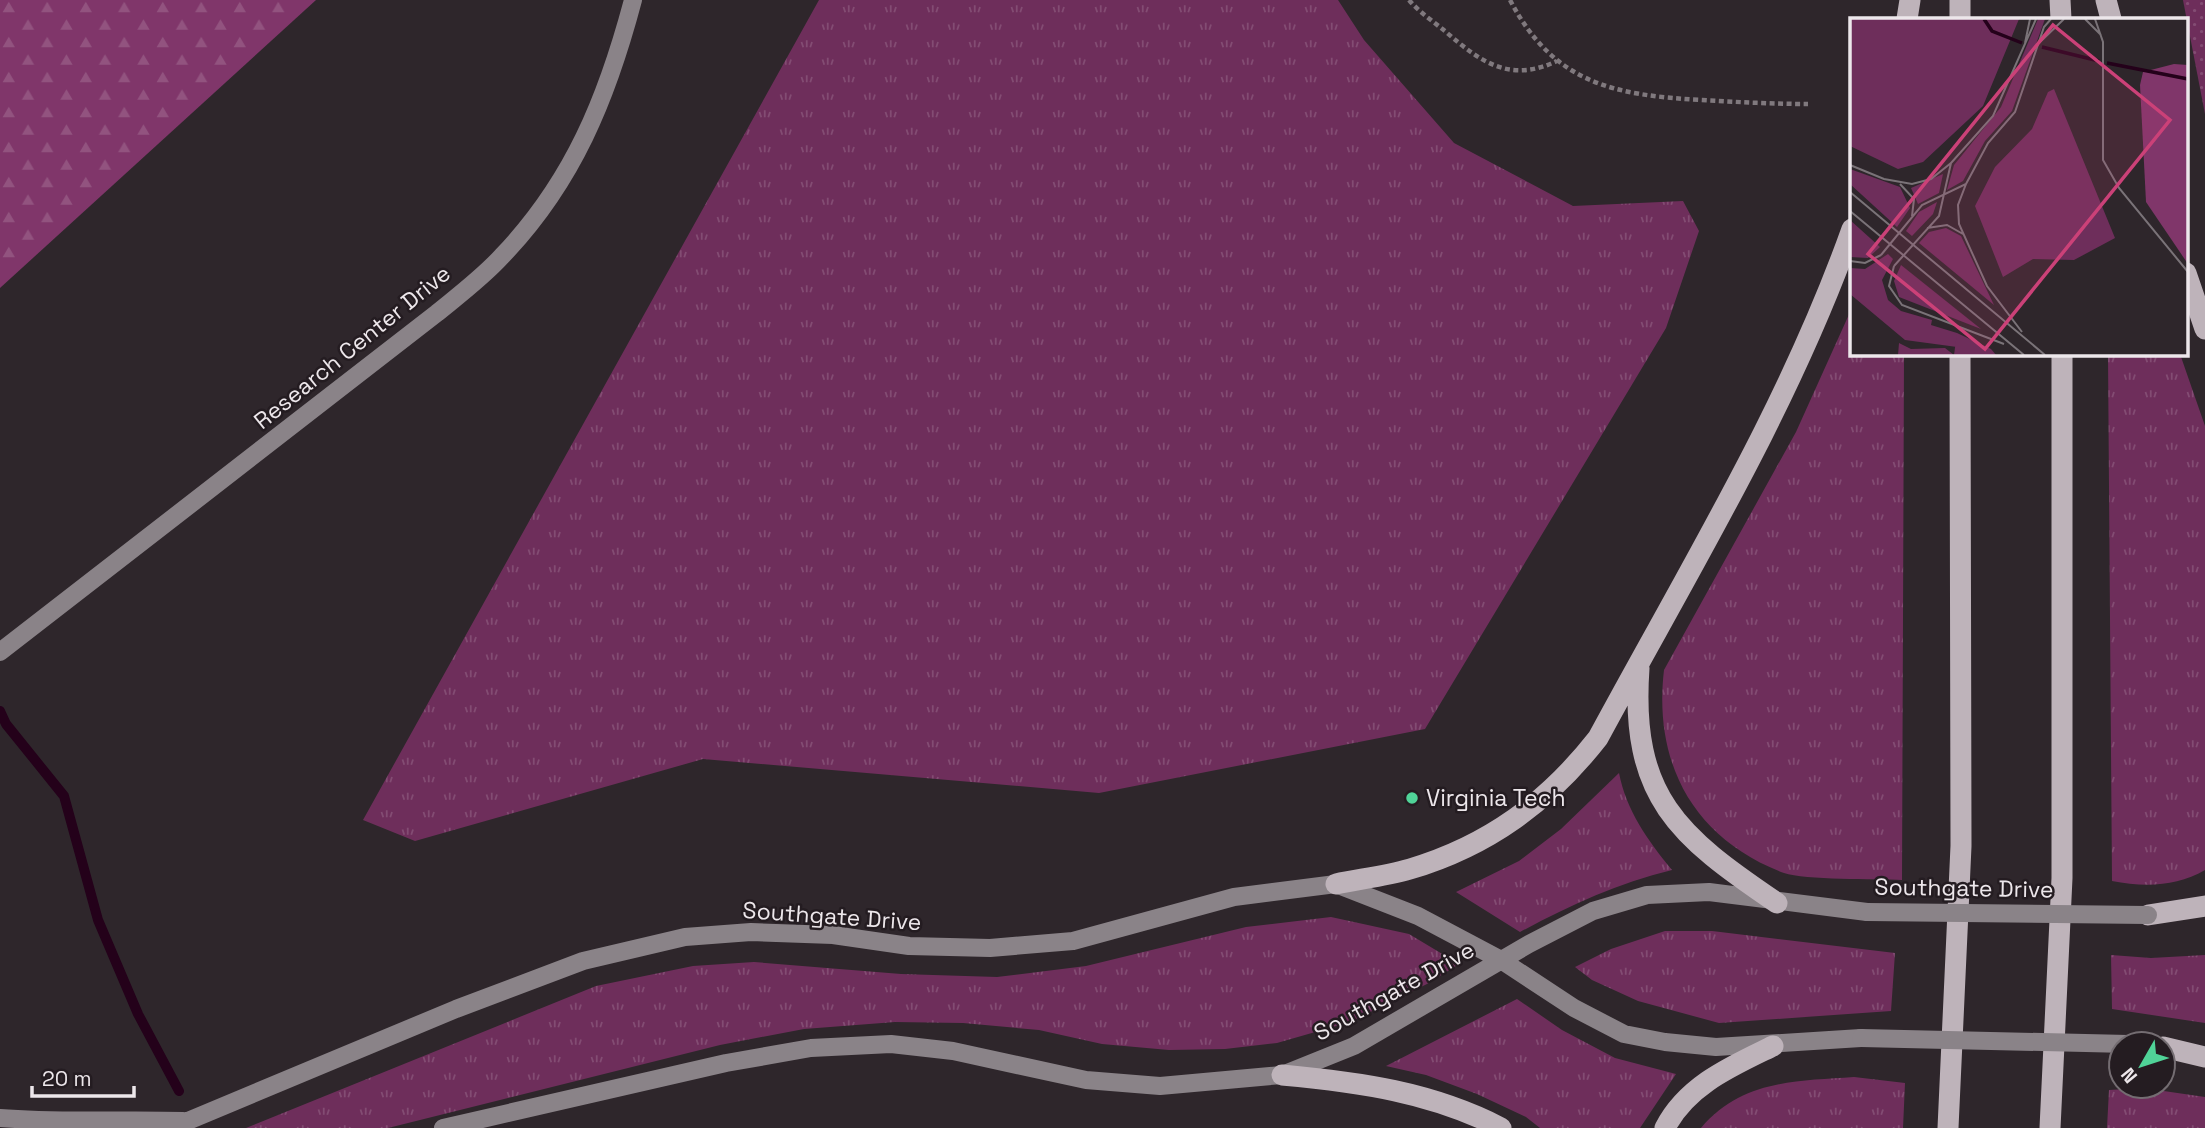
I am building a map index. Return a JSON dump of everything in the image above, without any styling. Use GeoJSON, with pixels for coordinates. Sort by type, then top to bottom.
{"type":"FeatureCollection","features":[{"type":"Feature","properties":{"kind":"highway"},"geometry":{"type":"LineString","coordinates":[[1907,18],[1910,0]]}},
{"type":"Feature","properties":{"kind":"highway"},"geometry":{"type":"LineString","coordinates":[[1960,0],[1960,18]]}},
{"type":"Feature","properties":{"kind":"highway"},"geometry":{"type":"LineString","coordinates":[[2060,0],[2060,18]]}},
{"type":"Feature","properties":{"kind":"highway"},"geometry":{"type":"LineString","coordinates":[[2106,0],[2111,18]]}},
{"type":"Feature","properties":{"kind":"highway"},"geometry":{"type":"LineString","coordinates":[[1336,884],[1407,870],[1457,853],[1498,832],[1536,804],[1571,772],[1598,738],[1772,420],[1832,284],[1850,234]]}},
{"type":"Feature","properties":{"kind":"highway"},"geometry":{"type":"LineString","coordinates":[[2188,279],[2205,329]]}},
{"type":"Feature","properties":{"kind":"highway"},"geometry":{"type":"LineString","coordinates":[[1948,1128],[1961,846],[1960,355]]}},
{"type":"Feature","properties":{"kind":"highway"},"geometry":{"type":"LineString","coordinates":[[2050,1128],[2062,878],[2062,355]]}},
{"type":"Feature","properties":{"kind":"highway"},"geometry":{"type":"LineString","coordinates":[[1640,659],[1637,700],[1642,752],[1662,804],[1680,827],[1717,862],[1777,903]]}},
{"type":"Feature","properties":{"kind":"highway"},"geometry":{"type":"LineString","coordinates":[[2148,915],[2205,906]]}},
{"type":"Feature","properties":{"kind":"highway"},"geometry":{"type":"LineString","coordinates":[[1665,1128],[1692,1093],[1719,1072],[1773,1046]]}},
{"type":"Feature","properties":{"kind":"highway"},"geometry":{"type":"LineString","coordinates":[[2177,1050],[2205,1057]]}},
{"type":"Feature","properties":{"kind":"highway"},"geometry":{"type":"LineString","coordinates":[[1282,1074],[1345,1081],[1424,1096],[1471,1112],[1501,1128]]}},
{"type":"Feature","properties":{"kind":"main road","name":"Research Center Drive"},"geometry":{"type":"LineString","coordinates":[[0,652],[437,313],[502,257],[552,198],[586,139],[618,58],[633,0]]}},
{"type":"Feature","properties":{"kind":"main road","name":"Southgate Drive"},"geometry":{"type":"LineString","coordinates":[[179,1125],[456,1009],[583,961],[685,937],[751,932],[833,935],[909,946],[990,948],[1073,941],[1234,897],[1336,884],[1418,916],[1501,960],[1574,1008],[1624,1034],[1665,1042],[1716,1047],[1773,1046],[1861,1038],[2107,1044]]}},
{"type":"Feature","properties":{"kind":"main road","name":"Southgate Drive"},"geometry":{"type":"LineString","coordinates":[[443,1128],[726,1063],[811,1048],[891,1044],[941,1049],[1086,1080],[1160,1086],[1282,1074],[1354,1046],[1501,960],[1593,911],[1647,895],[1709,892],[1777,903],[1867,912],[2148,915]]}},
{"type":"Feature","properties":{"kind":"main road"},"geometry":{"type":"LineString","coordinates":[[0,1118],[65,1122],[93,1118],[179,1125]]}},
{"type":"Feature","properties":{"kind":"path"},"geometry":{"type":"LineString","coordinates":[[1409,0],[1477,59],[1502,69],[1535,71],[1557,61]]}},
{"type":"Feature","properties":{"kind":"path"},"geometry":{"type":"LineString","coordinates":[[1510,0],[1529,32],[1557,61],[1587,79],[1625,94],[1808,104]]}},
{"type":"Feature","properties":{"kind":"green space"},"geometry":{"type":"Polygon","coordinates":[[[0,0],[316,0],[0,288],[0,0]]]}},
{"type":"Feature","properties":{"kind":"green space"},"geometry":{"type":"Polygon","coordinates":[[[819,0],[1338,0],[1364,40],[1454,143],[1573,206],[1683,201],[1699,231],[1666,328],[1425,729],[1099,793],[703,759],[415,841],[363,820],[819,0]]]}},
{"type":"Feature","properties":{"kind":"green space"},"geometry":{"type":"Polygon","coordinates":[[[2183,0],[2205,0],[2205,114],[2188,18],[2183,0]]]}},
{"type":"Feature","properties":{"kind":"green space"},"geometry":{"type":"Polygon","coordinates":[[[1850,312],[1850,355],[1904,355],[1902,880],[1794,875],[1753,858],[1726,840],[1704,819],[1686,794],[1673,767],[1665,737],[1662,704],[1664,670],[1796,432],[1850,312]]]}},
{"type":"Feature","properties":{"kind":"green space"},"geometry":{"type":"Polygon","coordinates":[[[2108,355],[2180,355],[2205,426],[2205,870],[2171,883],[2136,884],[2112,881],[2108,355]]]}},
{"type":"Feature","properties":{"kind":"green space"},"geometry":{"type":"Polygon","coordinates":[[[1619,773],[1627,800],[1639,824],[1672,870],[1594,896],[1520,932],[1456,892],[1519,861],[1561,829],[1619,773]]]}},
{"type":"Feature","properties":{"kind":"green space"},"geometry":{"type":"Polygon","coordinates":[[[1331,917],[1409,934],[1459,964],[1427,984],[1350,1022],[1277,1043],[1225,1049],[1169,1050],[1102,1044],[1039,1030],[963,1023],[895,1022],[804,1029],[720,1045],[388,1128],[246,1128],[596,986],[693,966],[754,962],[901,974],[997,977],[1086,966],[1246,927],[1331,917]]]}},
{"type":"Feature","properties":{"kind":"green space"},"geometry":{"type":"Polygon","coordinates":[[[1665,931],[1712,931],[1895,953],[1891,1011],[1719,1023],[1638,1001],[1592,980],[1575,967],[1611,949],[1665,931]]]}},
{"type":"Feature","properties":{"kind":"green space"},"geometry":{"type":"Polygon","coordinates":[[[2111,955],[2151,958],[2205,955],[2205,1023],[2112,1009],[2111,955]]]}},
{"type":"Feature","properties":{"kind":"green space"},"geometry":{"type":"Polygon","coordinates":[[[1517,999],[1562,1030],[1615,1058],[1676,1074],[1640,1128],[1540,1128],[1526,1117],[1477,1094],[1426,1075],[1386,1066],[1517,999]]]}},
{"type":"Feature","properties":{"kind":"green space"},"geometry":{"type":"Polygon","coordinates":[[[1854,1077],[1905,1083],[1903,1128],[1701,1128],[1734,1100],[1752,1092],[1791,1082],[1854,1077]]]}},
{"type":"Feature","properties":{"kind":"green space"},"geometry":{"type":"Polygon","coordinates":[[[2177,1093],[2205,1097],[2205,1128],[2107,1128],[2108,1100],[2177,1100],[2177,1093]]]}},
{"type":"Feature","properties":{"kind":"waterway"},"geometry":{"type":"LineString","coordinates":[[0,711],[6,724],[64,796],[98,920],[138,1014],[179,1091]]}},
{"type":"Feature","properties":{"kind":"place","name":"Virginia Tech"},"geometry":{"type":"Point","coordinates":[1412,798]}}]}
